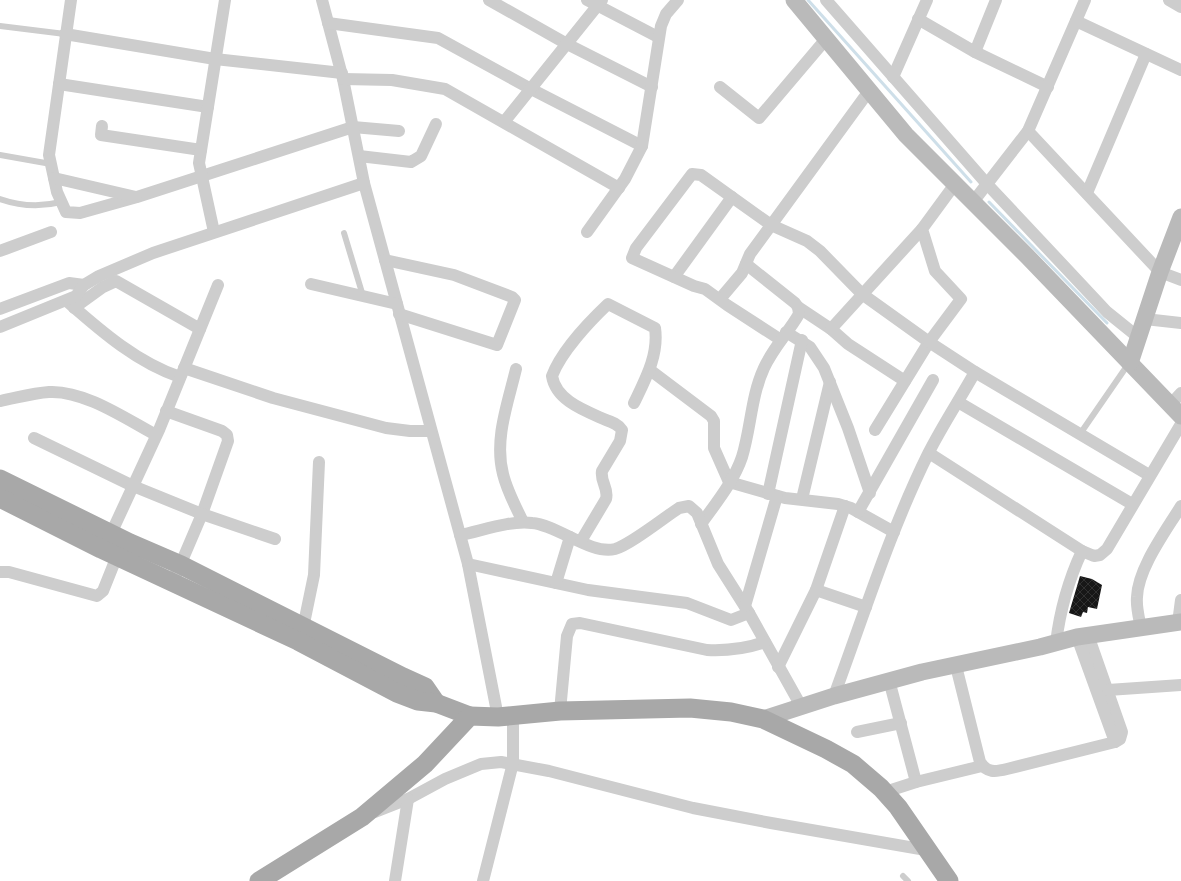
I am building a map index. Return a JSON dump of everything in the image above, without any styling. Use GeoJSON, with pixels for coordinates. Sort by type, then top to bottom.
{"type":"FeatureCollection","features":[{"type":"Feature","properties":{"kind":"main road"},"geometry":{"type":"LineString","coordinates":[[794,0],[906,135],[1130,363],[1177,405]]}},
{"type":"Feature","properties":{"kind":"main road"},"geometry":{"type":"LineString","coordinates":[[1130,363],[1160,272],[1181,217]]}},
{"type":"Feature","properties":{"kind":"main road"},"geometry":{"type":"LineString","coordinates":[[0,479],[110,547],[173,582],[302,634]]}},
{"type":"Feature","properties":{"kind":"main road"},"geometry":{"type":"LineString","coordinates":[[0,498],[110,547],[181,565],[230,591],[397,693],[418,701],[436,703],[470,716],[506,717],[560,711],[690,708],[731,712],[763,719],[826,749],[853,764],[885,792],[898,807],[926,850],[949,881]]}},
{"type":"Feature","properties":{"kind":"main road"},"geometry":{"type":"LineString","coordinates":[[763,719],[800,706],[890,680],[1082,636],[1180,622]]}},
{"type":"Feature","properties":{"kind":"main road"},"geometry":{"type":"LineString","coordinates":[[259,881],[362,817],[425,764],[470,716]]}},
{"type":"Feature","properties":{"kind":"street"},"geometry":{"type":"LineString","coordinates":[[71,0],[49,154],[54,178],[66,212],[80,213],[137,197],[353,127],[399,131]]}},
{"type":"Feature","properties":{"kind":"street"},"geometry":{"type":"LineString","coordinates":[[214,232],[199,163],[225,0]]}},
{"type":"Feature","properties":{"kind":"street"},"geometry":{"type":"LineString","coordinates":[[322,0],[343,76],[364,183],[468,564],[506,717],[513,763],[483,881]]}},
{"type":"Feature","properties":{"kind":"street"},"geometry":{"type":"LineString","coordinates":[[488,0],[567,44],[652,87]]}},
{"type":"Feature","properties":{"kind":"street"},"geometry":{"type":"LineString","coordinates":[[586,0],[600,3],[658,37]]}},
{"type":"Feature","properties":{"kind":"street"},"geometry":{"type":"LineString","coordinates":[[587,232],[619,188],[642,146],[652,87],[658,37],[666,14],[678,0]]}},
{"type":"Feature","properties":{"kind":"street"},"geometry":{"type":"LineString","coordinates":[[826,0],[987,184],[1107,312],[1138,337]]}},
{"type":"Feature","properties":{"kind":"street"},"geometry":{"type":"LineString","coordinates":[[893,77],[927,0]]}},
{"type":"Feature","properties":{"kind":"street"},"geometry":{"type":"LineString","coordinates":[[975,52],[996,0]]}},
{"type":"Feature","properties":{"kind":"street"},"geometry":{"type":"LineString","coordinates":[[973,202],[1028,131],[1085,0]]}},
{"type":"Feature","properties":{"kind":"street"},"geometry":{"type":"LineString","coordinates":[[1169,0],[1181,7]]}},
{"type":"Feature","properties":{"kind":"street"},"geometry":{"type":"LineString","coordinates":[[504,122],[600,3]]}},
{"type":"Feature","properties":{"kind":"street"},"geometry":{"type":"LineString","coordinates":[[918,19],[975,52],[1048,87]]}},
{"type":"Feature","properties":{"kind":"street"},"geometry":{"type":"LineString","coordinates":[[1076,22],[1181,70]]}},
{"type":"Feature","properties":{"kind":"street"},"geometry":{"type":"LineString","coordinates":[[328,23],[438,38],[531,89],[642,146]]}},
{"type":"Feature","properties":{"kind":"street"},"geometry":{"type":"LineString","coordinates":[[65,34],[215,59],[343,76],[419,83],[445,89],[619,188]]}},
{"type":"Feature","properties":{"kind":"street"},"geometry":{"type":"LineString","coordinates":[[720,87],[758,118],[826,39]]}},
{"type":"Feature","properties":{"kind":"street"},"geometry":{"type":"LineString","coordinates":[[1087,193],[1146,54]]}},
{"type":"Feature","properties":{"kind":"street"},"geometry":{"type":"LineString","coordinates":[[58,84],[208,107]]}},
{"type":"Feature","properties":{"kind":"street"},"geometry":{"type":"LineString","coordinates":[[720,299],[742,273],[750,254],[869,91]]}},
{"type":"Feature","properties":{"kind":"street"},"geometry":{"type":"LineString","coordinates":[[359,156],[411,162],[417,160],[421,156],[436,124]]}},
{"type":"Feature","properties":{"kind":"street"},"geometry":{"type":"LineString","coordinates":[[102,126],[101,135],[201,150]]}},
{"type":"Feature","properties":{"kind":"street"},"geometry":{"type":"LineString","coordinates":[[1028,131],[1160,272],[1181,280]]}},
{"type":"Feature","properties":{"kind":"street"},"geometry":{"type":"LineString","coordinates":[[870,493],[848,428],[830,382],[816,353],[802,340],[784,336],[705,289],[694,286],[632,258],[636,248],[692,174],[701,175],[771,225],[807,241],[820,251],[862,294],[929,342],[975,372],[1149,475]]}},
{"type":"Feature","properties":{"kind":"street"},"geometry":{"type":"LineString","coordinates":[[54,178],[137,197]]}},
{"type":"Feature","properties":{"kind":"street"},"geometry":{"type":"LineString","coordinates":[[70,304],[84,285],[121,265],[214,232],[364,183]]}},
{"type":"Feature","properties":{"kind":"street"},"geometry":{"type":"LineString","coordinates":[[831,329],[922,229],[955,184]]}},
{"type":"Feature","properties":{"kind":"street"},"geometry":{"type":"LineString","coordinates":[[674,277],[732,197]]}},
{"type":"Feature","properties":{"kind":"street"},"geometry":{"type":"LineString","coordinates":[[875,430],[929,342],[961,299],[935,271],[922,229]]}},
{"type":"Feature","properties":{"kind":"street"},"geometry":{"type":"LineString","coordinates":[[0,251],[51,232]]}},
{"type":"Feature","properties":{"kind":"street"},"geometry":{"type":"LineString","coordinates":[[311,284],[363,296],[497,345],[515,300],[512,297],[454,275],[385,260]]}},
{"type":"Feature","properties":{"kind":"street"},"geometry":{"type":"LineString","coordinates":[[746,264],[798,307],[831,329],[848,344],[905,381]]}},
{"type":"Feature","properties":{"kind":"street"},"geometry":{"type":"LineString","coordinates":[[0,327],[70,304],[116,281],[200,329]]}},
{"type":"Feature","properties":{"kind":"street"},"geometry":{"type":"LineString","coordinates":[[0,309],[69,283],[84,285]]}},
{"type":"Feature","properties":{"kind":"street"},"geometry":{"type":"LineString","coordinates":[[0,572],[9,572],[98,596],[103,592],[110,547],[133,486],[156,435],[218,285]]}},
{"type":"Feature","properties":{"kind":"street"},"geometry":{"type":"LineString","coordinates":[[70,304],[98,329],[151,363],[273,398],[386,428],[410,431],[431,431]]}},
{"type":"Feature","properties":{"kind":"street"},"geometry":{"type":"LineString","coordinates":[[556,584],[575,539],[606,499],[608,493],[601,477],[602,471],[620,440],[622,430],[615,423],[576,406],[556,389],[552,376],[556,366],[588,322],[608,304],[655,328],[655,348],[650,370],[634,403]]}},
{"type":"Feature","properties":{"kind":"street"},"geometry":{"type":"LineString","coordinates":[[701,524],[738,467],[745,447],[755,395],[760,378],[772,353],[799,314],[798,307]]}},
{"type":"Feature","properties":{"kind":"street"},"geometry":{"type":"LineString","coordinates":[[1145,319],[1181,323]]}},
{"type":"Feature","properties":{"kind":"street"},"geometry":{"type":"LineString","coordinates":[[1111,343],[1121,323]]}},
{"type":"Feature","properties":{"kind":"street"},"geometry":{"type":"LineString","coordinates":[[468,564],[556,584],[687,603],[731,620],[747,610],[773,495],[802,340]]}},
{"type":"Feature","properties":{"kind":"street"},"geometry":{"type":"LineString","coordinates":[[516,369],[502,429],[500,447],[503,476],[523,522]]}},
{"type":"Feature","properties":{"kind":"street"},"geometry":{"type":"LineString","coordinates":[[650,370],[703,408],[711,416],[714,422],[714,448],[729,482],[773,495],[822,501],[845,506],[894,532]]}},
{"type":"Feature","properties":{"kind":"street"},"geometry":{"type":"LineString","coordinates":[[834,696],[894,532],[929,453],[975,372]]}},
{"type":"Feature","properties":{"kind":"street"},"geometry":{"type":"LineString","coordinates":[[858,512],[933,380]]}},
{"type":"Feature","properties":{"kind":"street"},"geometry":{"type":"LineString","coordinates":[[802,499],[830,382]]}},
{"type":"Feature","properties":{"kind":"street"},"geometry":{"type":"LineString","coordinates":[[0,401],[49,392],[73,394],[105,408],[156,435]]}},
{"type":"Feature","properties":{"kind":"street"},"geometry":{"type":"LineString","coordinates":[[958,402],[1132,504]]}},
{"type":"Feature","properties":{"kind":"street"},"geometry":{"type":"LineString","coordinates":[[166,411],[222,431],[227,435],[228,441],[227,448],[202,514],[173,582]]}},
{"type":"Feature","properties":{"kind":"street"},"geometry":{"type":"LineString","coordinates":[[929,453],[1082,551],[1094,556],[1100,556],[1104,553],[1149,475],[1181,424]]}},
{"type":"Feature","properties":{"kind":"street"},"geometry":{"type":"LineString","coordinates":[[34,438],[133,486],[202,514],[275,539]]}},
{"type":"Feature","properties":{"kind":"street"},"geometry":{"type":"LineString","coordinates":[[302,634],[314,575],[319,462]]}},
{"type":"Feature","properties":{"kind":"street"},"geometry":{"type":"LineString","coordinates":[[460,535],[523,522],[540,524],[575,539],[604,549],[616,549],[685,505],[694,509],[718,564],[747,610],[800,706]]}},
{"type":"Feature","properties":{"kind":"street"},"geometry":{"type":"LineString","coordinates":[[778,667],[816,590],[845,506]]}},
{"type":"Feature","properties":{"kind":"street"},"geometry":{"type":"LineString","coordinates":[[1141,628],[1138,610],[1138,588],[1154,552],[1181,506]]}},
{"type":"Feature","properties":{"kind":"street"},"geometry":{"type":"LineString","coordinates":[[1056,643],[1059,618],[1067,588],[1082,551]]}},
{"type":"Feature","properties":{"kind":"street"},"geometry":{"type":"LineString","coordinates":[[816,590],[866,607]]}},
{"type":"Feature","properties":{"kind":"street"},"geometry":{"type":"LineString","coordinates":[[1180,622],[1181,600]]}},
{"type":"Feature","properties":{"kind":"street"},"geometry":{"type":"LineString","coordinates":[[560,711],[567,636],[572,624],[580,623],[707,650],[736,650],[765,642]]}},
{"type":"Feature","properties":{"kind":"street"},"geometry":{"type":"LineString","coordinates":[[956,666],[980,762],[986,769],[995,772],[1115,742],[1120,739],[1122,732],[1108,690],[1082,636]]}},
{"type":"Feature","properties":{"kind":"street"},"geometry":{"type":"LineString","coordinates":[[1082,636],[1115,742]]}},
{"type":"Feature","properties":{"kind":"street"},"geometry":{"type":"LineString","coordinates":[[890,680],[916,782]]}},
{"type":"Feature","properties":{"kind":"street"},"geometry":{"type":"LineString","coordinates":[[1108,690],[1181,685]]}},
{"type":"Feature","properties":{"kind":"street"},"geometry":{"type":"LineString","coordinates":[[857,732],[901,723]]}},
{"type":"Feature","properties":{"kind":"street"},"geometry":{"type":"LineString","coordinates":[[362,817],[408,799],[445,779],[481,764],[501,762],[549,770],[693,808],[926,850]]}},
{"type":"Feature","properties":{"kind":"street"},"geometry":{"type":"LineString","coordinates":[[885,792],[916,782],[982,766]]}},
{"type":"Feature","properties":{"kind":"street"},"geometry":{"type":"LineString","coordinates":[[395,881],[408,799]]}},
{"type":"Feature","properties":{"kind":"lane"},"geometry":{"type":"LineString","coordinates":[[0,26],[65,34]]}},
{"type":"Feature","properties":{"kind":"lane"},"geometry":{"type":"LineString","coordinates":[[0,155],[51,164]]}},
{"type":"Feature","properties":{"kind":"lane"},"geometry":{"type":"LineString","coordinates":[[0,199],[12,204],[43,206],[62,202]]}},
{"type":"Feature","properties":{"kind":"lane"},"geometry":{"type":"LineString","coordinates":[[344,233],[363,296]]}},
{"type":"Feature","properties":{"kind":"lane"},"geometry":{"type":"LineString","coordinates":[[1080,434],[1130,363]]}},
{"type":"Feature","properties":{"kind":"lane"},"geometry":{"type":"LineString","coordinates":[[903,876],[908,881]]}},
{"type":"Feature","properties":{"kind":"building"},"geometry":{"type":"Polygon","coordinates":[[[1080,576],[1092,579],[1102,585],[1097,609],[1088,607],[1087,613],[1083,612],[1081,617],[1069,613],[1080,576]]]}},
{"type":"Feature","properties":{"kind":"waterway"},"geometry":{"type":"LineString","coordinates":[[808,0],[971,182]]}},
{"type":"Feature","properties":{"kind":"waterway"},"geometry":{"type":"LineString","coordinates":[[989,202],[1107,323]]}}]}
